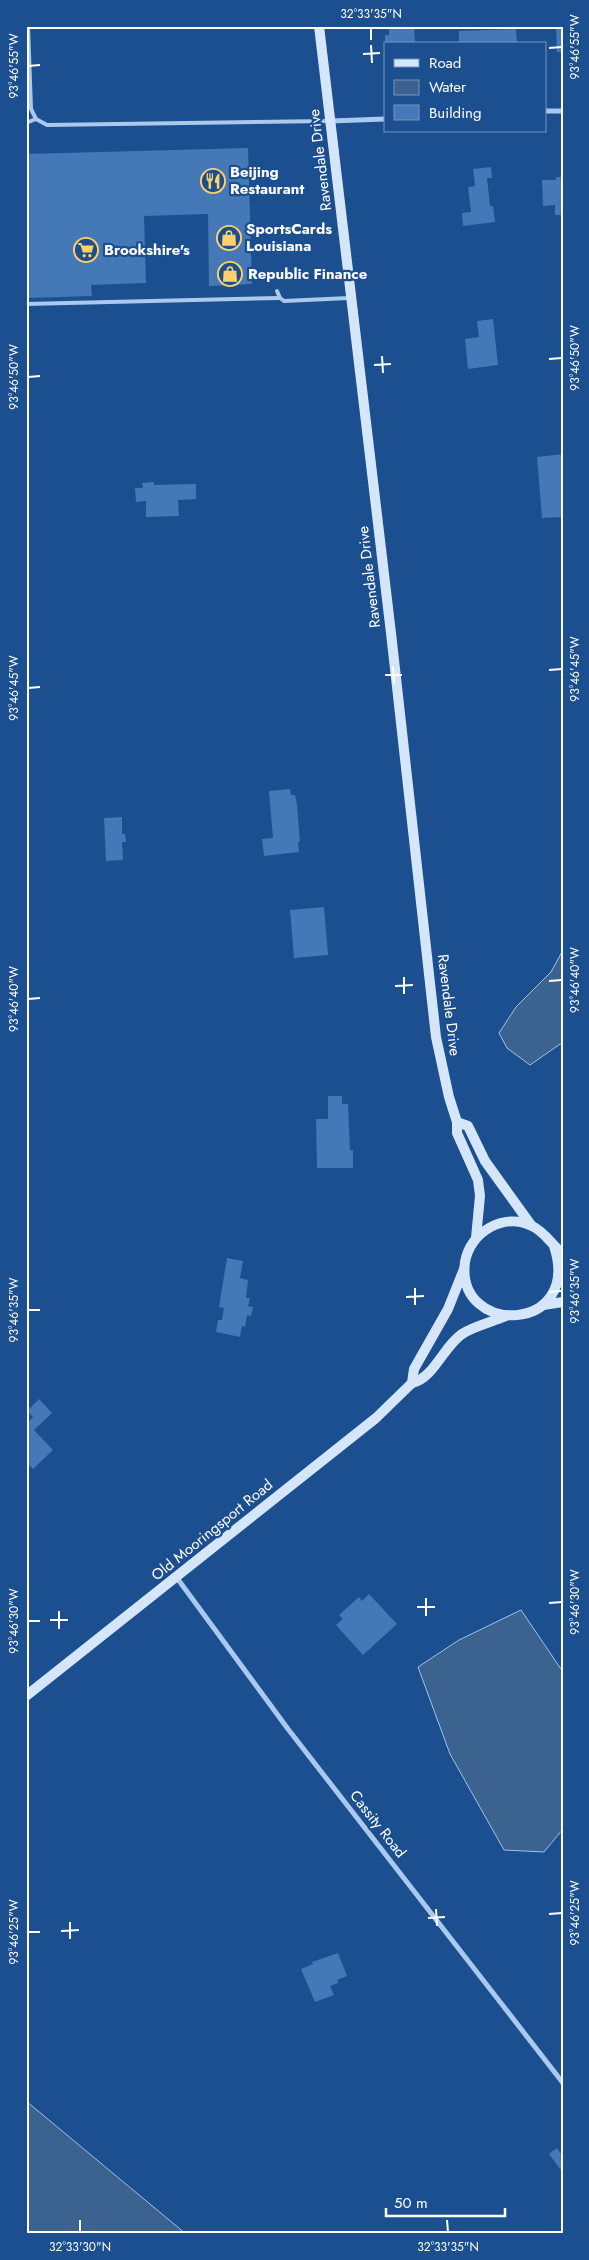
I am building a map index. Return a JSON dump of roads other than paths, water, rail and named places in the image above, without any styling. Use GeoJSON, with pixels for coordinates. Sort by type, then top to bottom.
{"type":"FeatureCollection","features":[{"type":"Feature","properties":{"kind":"main road","name":"Ravendale Drive"},"geometry":{"type":"LineString","coordinates":[[319,26],[392,643],[436,1037],[449,1098],[457,1122],[457,1134],[478,1180],[480,1196],[476,1238]]}},
{"type":"Feature","properties":{"kind":"main road","name":"Ravendale Drive"},"geometry":{"type":"LineString","coordinates":[[457,1122],[468,1126],[485,1161],[532,1225]]}},
{"type":"Feature","properties":{"kind":"main road"},"geometry":{"type":"LineString","coordinates":[[476,1238],[488,1228],[502,1222],[517,1221],[532,1225],[544,1234],[563,1254]]}},
{"type":"Feature","properties":{"kind":"main road","name":"Old Mooringsport Road"},"geometry":{"type":"LineString","coordinates":[[412,1383],[414,1370],[448,1309],[464,1269],[468,1250],[476,1238]]}},
{"type":"Feature","properties":{"kind":"main road"},"geometry":{"type":"LineString","coordinates":[[544,1305],[554,1292],[559,1277],[559,1261],[554,1246]]}},
{"type":"Feature","properties":{"kind":"main road"},"geometry":{"type":"LineString","coordinates":[[464,1269],[466,1282],[477,1300],[493,1312],[506,1316]]}},
{"type":"Feature","properties":{"kind":"main road","name":"Old Mooringsport Road"},"geometry":{"type":"LineString","coordinates":[[26,1696],[177,1578],[376,1418],[412,1383],[421,1381],[447,1347],[462,1334],[506,1316],[526,1315],[544,1305],[563,1302]]}},
{"type":"Feature","properties":{"kind":"street"},"geometry":{"type":"LineString","coordinates":[[546,111],[563,111]]}},
{"type":"Feature","properties":{"kind":"street"},"geometry":{"type":"LineString","coordinates":[[330,121],[384,119]]}},
{"type":"Feature","properties":{"kind":"street","name":"Cassity Road"},"geometry":{"type":"LineString","coordinates":[[177,1578],[288,1729],[563,2083]]}},
{"type":"Feature","properties":{"kind":"lane"},"geometry":{"type":"LineString","coordinates":[[28,26],[30,110],[36,119],[47,124],[330,121]]}},
{"type":"Feature","properties":{"kind":"lane"},"geometry":{"type":"LineString","coordinates":[[26,123],[36,119]]}},
{"type":"Feature","properties":{"kind":"lane"},"geometry":{"type":"LineString","coordinates":[[277,291],[280,298]]}},
{"type":"Feature","properties":{"kind":"lane"},"geometry":{"type":"LineString","coordinates":[[26,304],[280,298],[284,301],[351,298]]}},
{"type":"Feature","properties":{"kind":"water"},"geometry":{"type":"Polygon","coordinates":[[[563,950],[563,1042],[530,1065],[507,1048],[499,1033],[516,1007],[551,972],[563,950]]]}},
{"type":"Feature","properties":{"kind":"water"},"geometry":{"type":"Polygon","coordinates":[[[521,1610],[563,1672],[563,1829],[544,1852],[504,1850],[450,1754],[418,1667],[459,1640],[521,1610]]]}},
{"type":"Feature","properties":{"kind":"water"},"geometry":{"type":"Polygon","coordinates":[[[26,2101],[186,2234],[26,2234],[26,2101]]]}},
{"type":"Feature","properties":{"kind":"place","name":"Beijing Restaurant"},"geometry":{"type":"Point","coordinates":[213,181]}},
{"type":"Feature","properties":{"kind":"place","name":"SportsCards Louisiana"},"geometry":{"type":"Point","coordinates":[229,238]}},
{"type":"Feature","properties":{"kind":"place","name":"Brookshire's"},"geometry":{"type":"Point","coordinates":[86,250]}},
{"type":"Feature","properties":{"kind":"place","name":"Republic Finance"},"geometry":{"type":"Point","coordinates":[230,274]}}]}
